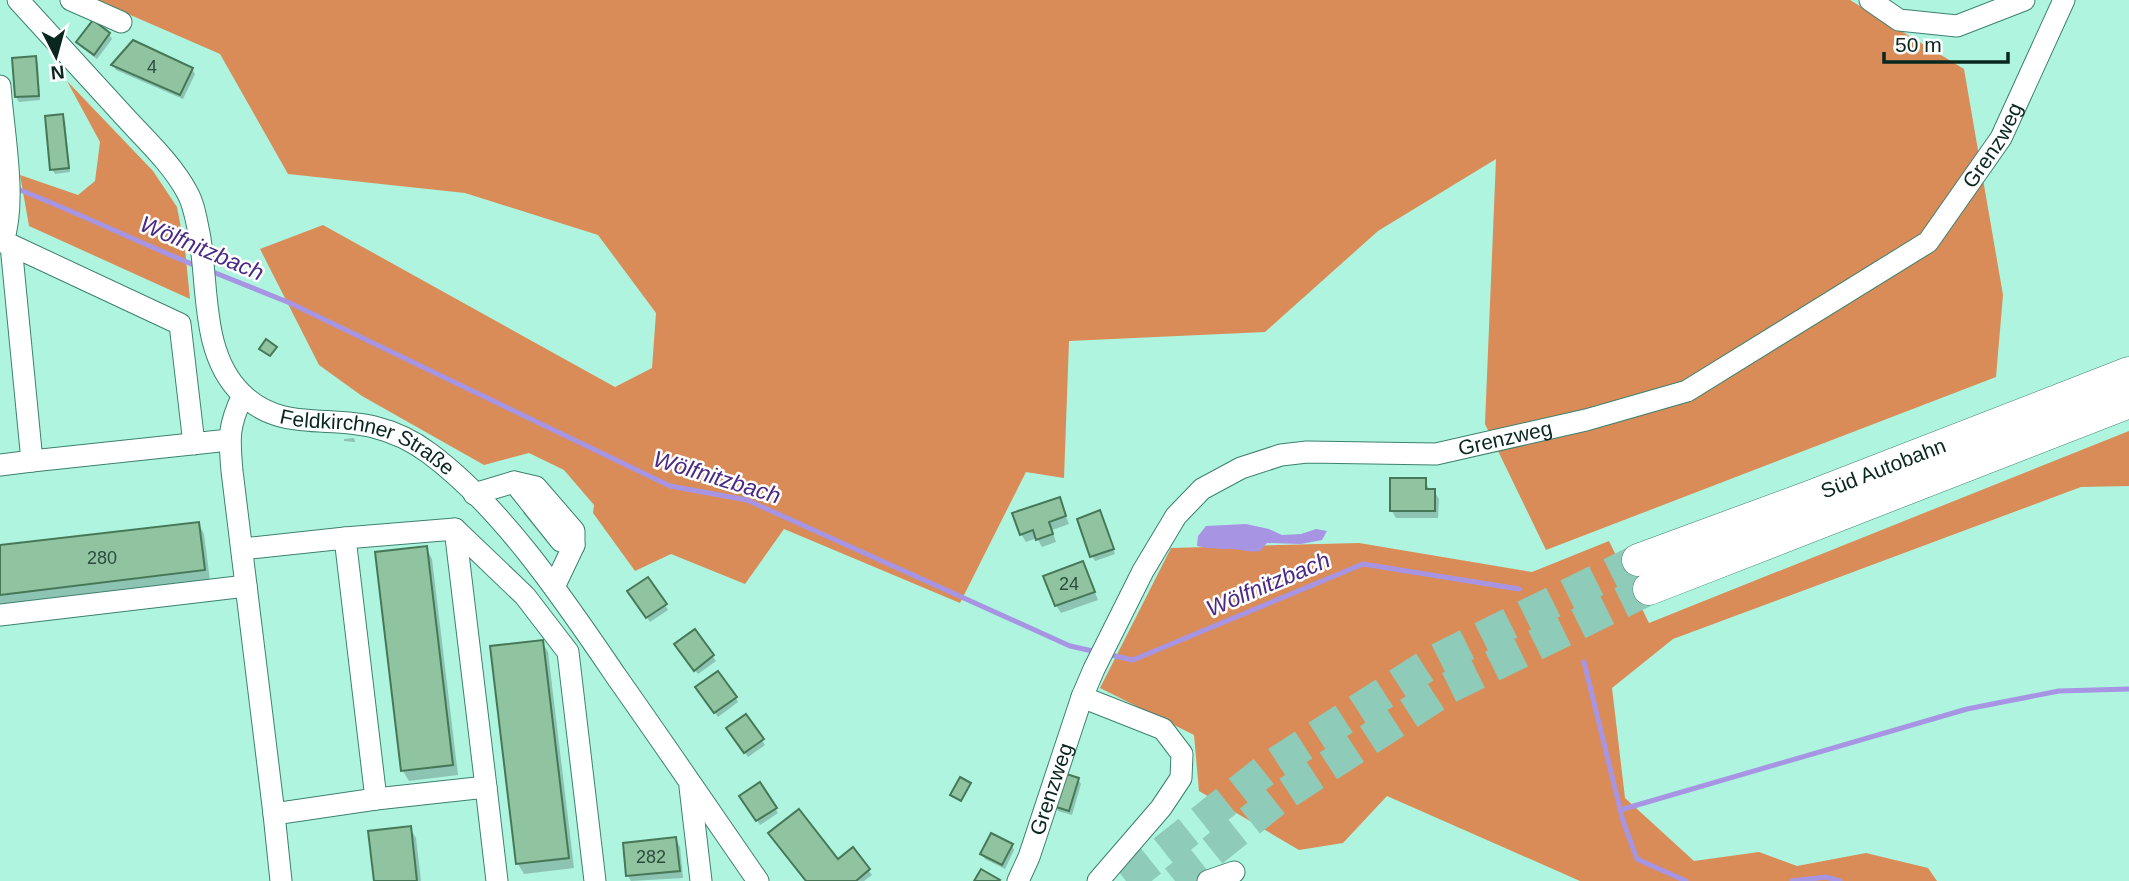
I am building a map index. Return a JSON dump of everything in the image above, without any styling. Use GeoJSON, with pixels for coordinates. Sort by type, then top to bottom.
{"type":"FeatureCollection","features":[{"type":"Feature","properties":{"kind":"highway","name":"Süd Autobahn"},"geometry":{"type":"LineString","coordinates":[[2129,373],[1825,492],[1643,575],[2129,402]]}},
{"type":"Feature","properties":{"kind":"street","name":"Feldkirchner Straße"},"geometry":{"type":"LineString","coordinates":[[18,0],[176,176],[188,193],[195,211],[201,246],[214,345],[224,373],[243,395],[270,413],[301,421],[372,426],[403,437],[428,452],[474,494],[554,587],[758,881]]}},
{"type":"Feature","properties":{"kind":"street"},"geometry":{"type":"LineString","coordinates":[[71,0],[121,22]]}},
{"type":"Feature","properties":{"kind":"street"},"geometry":{"type":"LineString","coordinates":[[1870,0],[1899,20],[1957,26],[2024,0]]}},
{"type":"Feature","properties":{"kind":"street","name":"Grenzweg"},"geometry":{"type":"LineString","coordinates":[[1018,881],[1029,857],[1082,697],[1094,669],[1143,571],[1177,516],[1202,489],[1241,468],[1281,455],[1307,452],[1436,454],[1586,420],[1687,391],[1928,242],[2001,138],[2064,0]]}},
{"type":"Feature","properties":{"kind":"street"},"geometry":{"type":"LineString","coordinates":[[0,86],[2,137],[10,204],[5,243],[32,461]]}},
{"type":"Feature","properties":{"kind":"street"},"geometry":{"type":"LineString","coordinates":[[5,243],[180,324],[194,444]]}},
{"type":"Feature","properties":{"kind":"street"},"geometry":{"type":"LineString","coordinates":[[243,395],[232,417],[229,440],[281,881]]}},
{"type":"Feature","properties":{"kind":"street"},"geometry":{"type":"LineString","coordinates":[[0,466],[229,440]]}},
{"type":"Feature","properties":{"kind":"street"},"geometry":{"type":"LineString","coordinates":[[474,494],[514,482],[561,541],[573,545],[554,587]]}},
{"type":"Feature","properties":{"kind":"street"},"geometry":{"type":"LineString","coordinates":[[242,549],[455,528],[524,596],[568,652],[595,881]]}},
{"type":"Feature","properties":{"kind":"street"},"geometry":{"type":"LineString","coordinates":[[455,528],[497,881]]}},
{"type":"Feature","properties":{"kind":"street"},"geometry":{"type":"LineString","coordinates":[[345,538],[376,799]]}},
{"type":"Feature","properties":{"kind":"street"},"geometry":{"type":"LineString","coordinates":[[0,615],[246,586]]}},
{"type":"Feature","properties":{"kind":"street"},"geometry":{"type":"LineString","coordinates":[[1082,697],[1163,729],[1182,754],[1181,778],[1161,808],[1098,881]]}},
{"type":"Feature","properties":{"kind":"street"},"geometry":{"type":"LineString","coordinates":[[689,781],[701,881]]}},
{"type":"Feature","properties":{"kind":"street"},"geometry":{"type":"LineString","coordinates":[[274,814],[486,787]]}},
{"type":"Feature","properties":{"kind":"street"},"geometry":{"type":"LineString","coordinates":[[1208,881],[1234,872]]}},
{"type":"Feature","properties":{"kind":"shaded area"},"geometry":{"type":"Polygon","coordinates":[[[96,0],[1850,0],[1964,69],[2003,295],[1996,377],[1546,550],[1485,424],[1496,159],[1378,231],[1265,332],[1069,341],[1064,478],[1026,472],[960,603],[784,529],[745,584],[671,554],[635,571],[593,513],[594,505],[564,470],[529,453],[484,465],[362,396],[319,365],[260,249],[323,225],[615,387],[652,368],[656,313],[598,235],[465,193],[288,174],[220,54],[96,0]]]}},
{"type":"Feature","properties":{"kind":"shaded area"},"geometry":{"type":"Polygon","coordinates":[[[67,81],[153,171],[177,207],[190,299],[29,226],[20,175],[78,195],[95,181],[100,142],[67,81]]]}},
{"type":"Feature","properties":{"kind":"shaded area"},"geometry":{"type":"Polygon","coordinates":[[[2129,431],[2129,486],[2081,487],[1673,639],[1612,688],[1625,798],[1694,861],[1759,852],[1797,866],[1866,853],[1928,868],[1937,881],[1580,881],[1387,796],[1343,843],[1299,850],[1199,791],[1194,735],[1100,688],[1171,548],[1359,543],[1532,572],[1609,541],[1649,623],[2129,431]]]}},
{"type":"Feature","properties":{"kind":"shaded area"},"geometry":{"type":"Polygon","coordinates":[[[1246,524],[1282,535],[1301,534],[1316,529],[1327,531],[1322,540],[1301,544],[1267,543],[1260,551],[1197,546],[1198,536],[1206,526],[1246,524]]]}},
{"type":"Feature","properties":{"kind":"building"},"geometry":{"type":"Polygon","coordinates":[[[93,20],[110,33],[94,55],[76,42],[93,20]]]}},
{"type":"Feature","properties":{"kind":"building"},"geometry":{"type":"Polygon","coordinates":[[[133,40],[193,68],[180,95],[111,65],[133,40]]]}},
{"type":"Feature","properties":{"kind":"building"},"geometry":{"type":"Polygon","coordinates":[[[36,56],[39,96],[15,97],[12,58],[36,56]]]}},
{"type":"Feature","properties":{"kind":"building"},"geometry":{"type":"Polygon","coordinates":[[[63,114],[69,168],[50,170],[45,116],[63,114]]]}},
{"type":"Feature","properties":{"kind":"building"},"geometry":{"type":"Polygon","coordinates":[[[266,339],[277,347],[270,356],[259,349],[266,339]]]}},
{"type":"Feature","properties":{"kind":"building"},"geometry":{"type":"Polygon","coordinates":[[[1390,478],[1426,478],[1426,489],[1435,489],[1435,511],[1390,511],[1390,478]]]}},
{"type":"Feature","properties":{"kind":"building"},"geometry":{"type":"Polygon","coordinates":[[[1060,497],[1066,516],[1049,522],[1053,534],[1036,540],[1033,530],[1020,535],[1012,513],[1060,497]]]}},
{"type":"Feature","properties":{"kind":"building"},"geometry":{"type":"Polygon","coordinates":[[[1100,510],[1114,549],[1090,557],[1077,519],[1100,510]]]}},
{"type":"Feature","properties":{"kind":"building"},"geometry":{"type":"Polygon","coordinates":[[[199,522],[205,570],[0,595],[0,545],[199,522]]]}},
{"type":"Feature","properties":{"kind":"building"},"geometry":{"type":"Polygon","coordinates":[[[427,546],[453,765],[401,771],[375,552],[427,546]]]}},
{"type":"Feature","properties":{"kind":"building"},"geometry":{"type":"Polygon","coordinates":[[[1083,561],[1095,592],[1055,606],[1043,576],[1083,561]]]}},
{"type":"Feature","properties":{"kind":"building"},"geometry":{"type":"Polygon","coordinates":[[[648,577],[667,604],[646,618],[627,591],[648,577]]]}},
{"type":"Feature","properties":{"kind":"building"},"geometry":{"type":"Polygon","coordinates":[[[695,629],[714,655],[694,671],[674,644],[695,629]]]}},
{"type":"Feature","properties":{"kind":"building"},"geometry":{"type":"Polygon","coordinates":[[[543,640],[569,858],[516,864],[490,646],[543,640]]]}},
{"type":"Feature","properties":{"kind":"building"},"geometry":{"type":"Polygon","coordinates":[[[718,671],[737,697],[714,713],[695,687],[718,671]]]}},
{"type":"Feature","properties":{"kind":"building"},"geometry":{"type":"Polygon","coordinates":[[[746,714],[764,739],[744,753],[726,728],[746,714]]]}},
{"type":"Feature","properties":{"kind":"building"},"geometry":{"type":"Polygon","coordinates":[[[1063,773],[1079,778],[1069,811],[1053,806],[1063,773]]]}},
{"type":"Feature","properties":{"kind":"building"},"geometry":{"type":"Polygon","coordinates":[[[960,777],[971,783],[961,801],[950,795],[960,777]]]}},
{"type":"Feature","properties":{"kind":"building"},"geometry":{"type":"Polygon","coordinates":[[[760,782],[777,808],[756,821],[739,796],[760,782]]]}},
{"type":"Feature","properties":{"kind":"building"},"geometry":{"type":"Polygon","coordinates":[[[799,809],[838,859],[853,847],[870,869],[856,881],[806,881],[768,833],[799,809]]]}},
{"type":"Feature","properties":{"kind":"building"},"geometry":{"type":"Polygon","coordinates":[[[411,826],[417,881],[374,881],[368,831],[411,826]]]}},
{"type":"Feature","properties":{"kind":"building"},"geometry":{"type":"Polygon","coordinates":[[[991,833],[1013,844],[1002,865],[980,854],[991,833]]]}},
{"type":"Feature","properties":{"kind":"building"},"geometry":{"type":"Polygon","coordinates":[[[676,837],[680,871],[626,876],[623,843],[676,837]]]}},
{"type":"Feature","properties":{"kind":"building"},"geometry":{"type":"Polygon","coordinates":[[[981,869],[1000,880],[974,881],[981,869]]]}},
{"type":"Feature","properties":{"kind":"waterway","name":"Wölfnitzbach"},"geometry":{"type":"LineString","coordinates":[[15,188],[199,267]]}},
{"type":"Feature","properties":{"kind":"waterway","name":"Wölfnitzbach"},"geometry":{"type":"LineString","coordinates":[[208,270],[290,303],[670,486],[747,500],[1070,646],[1097,652]]}},
{"type":"Feature","properties":{"kind":"waterway","name":"Wölfnitzbach"},"geometry":{"type":"LineString","coordinates":[[1106,654],[1133,660],[1363,564],[1519,589]]}},
{"type":"Feature","properties":{"kind":"waterway","name":"Wölfnitzbach"},"geometry":{"type":"LineString","coordinates":[[1584,662],[1623,821],[1637,859],[1686,881]]}},
{"type":"Feature","properties":{"kind":"waterway"},"geometry":{"type":"LineString","coordinates":[[1620,810],[1967,709],[2059,691],[2129,689]]}},
{"type":"Feature","properties":{"kind":"waterway","name":"Wölfnitzbach"},"geometry":{"type":"LineString","coordinates":[[1792,881],[1826,877],[1840,881]]}},
{"type":"Feature","properties":{"kind":"tunnel"},"geometry":{"type":"LineString","coordinates":[[1126,881],[1268,768],[1434,661],[1638,560]]}},
{"type":"Feature","properties":{"kind":"tunnel"},"geometry":{"type":"LineString","coordinates":[[1175,881],[1276,800],[1448,688],[1649,589]]}}]}
